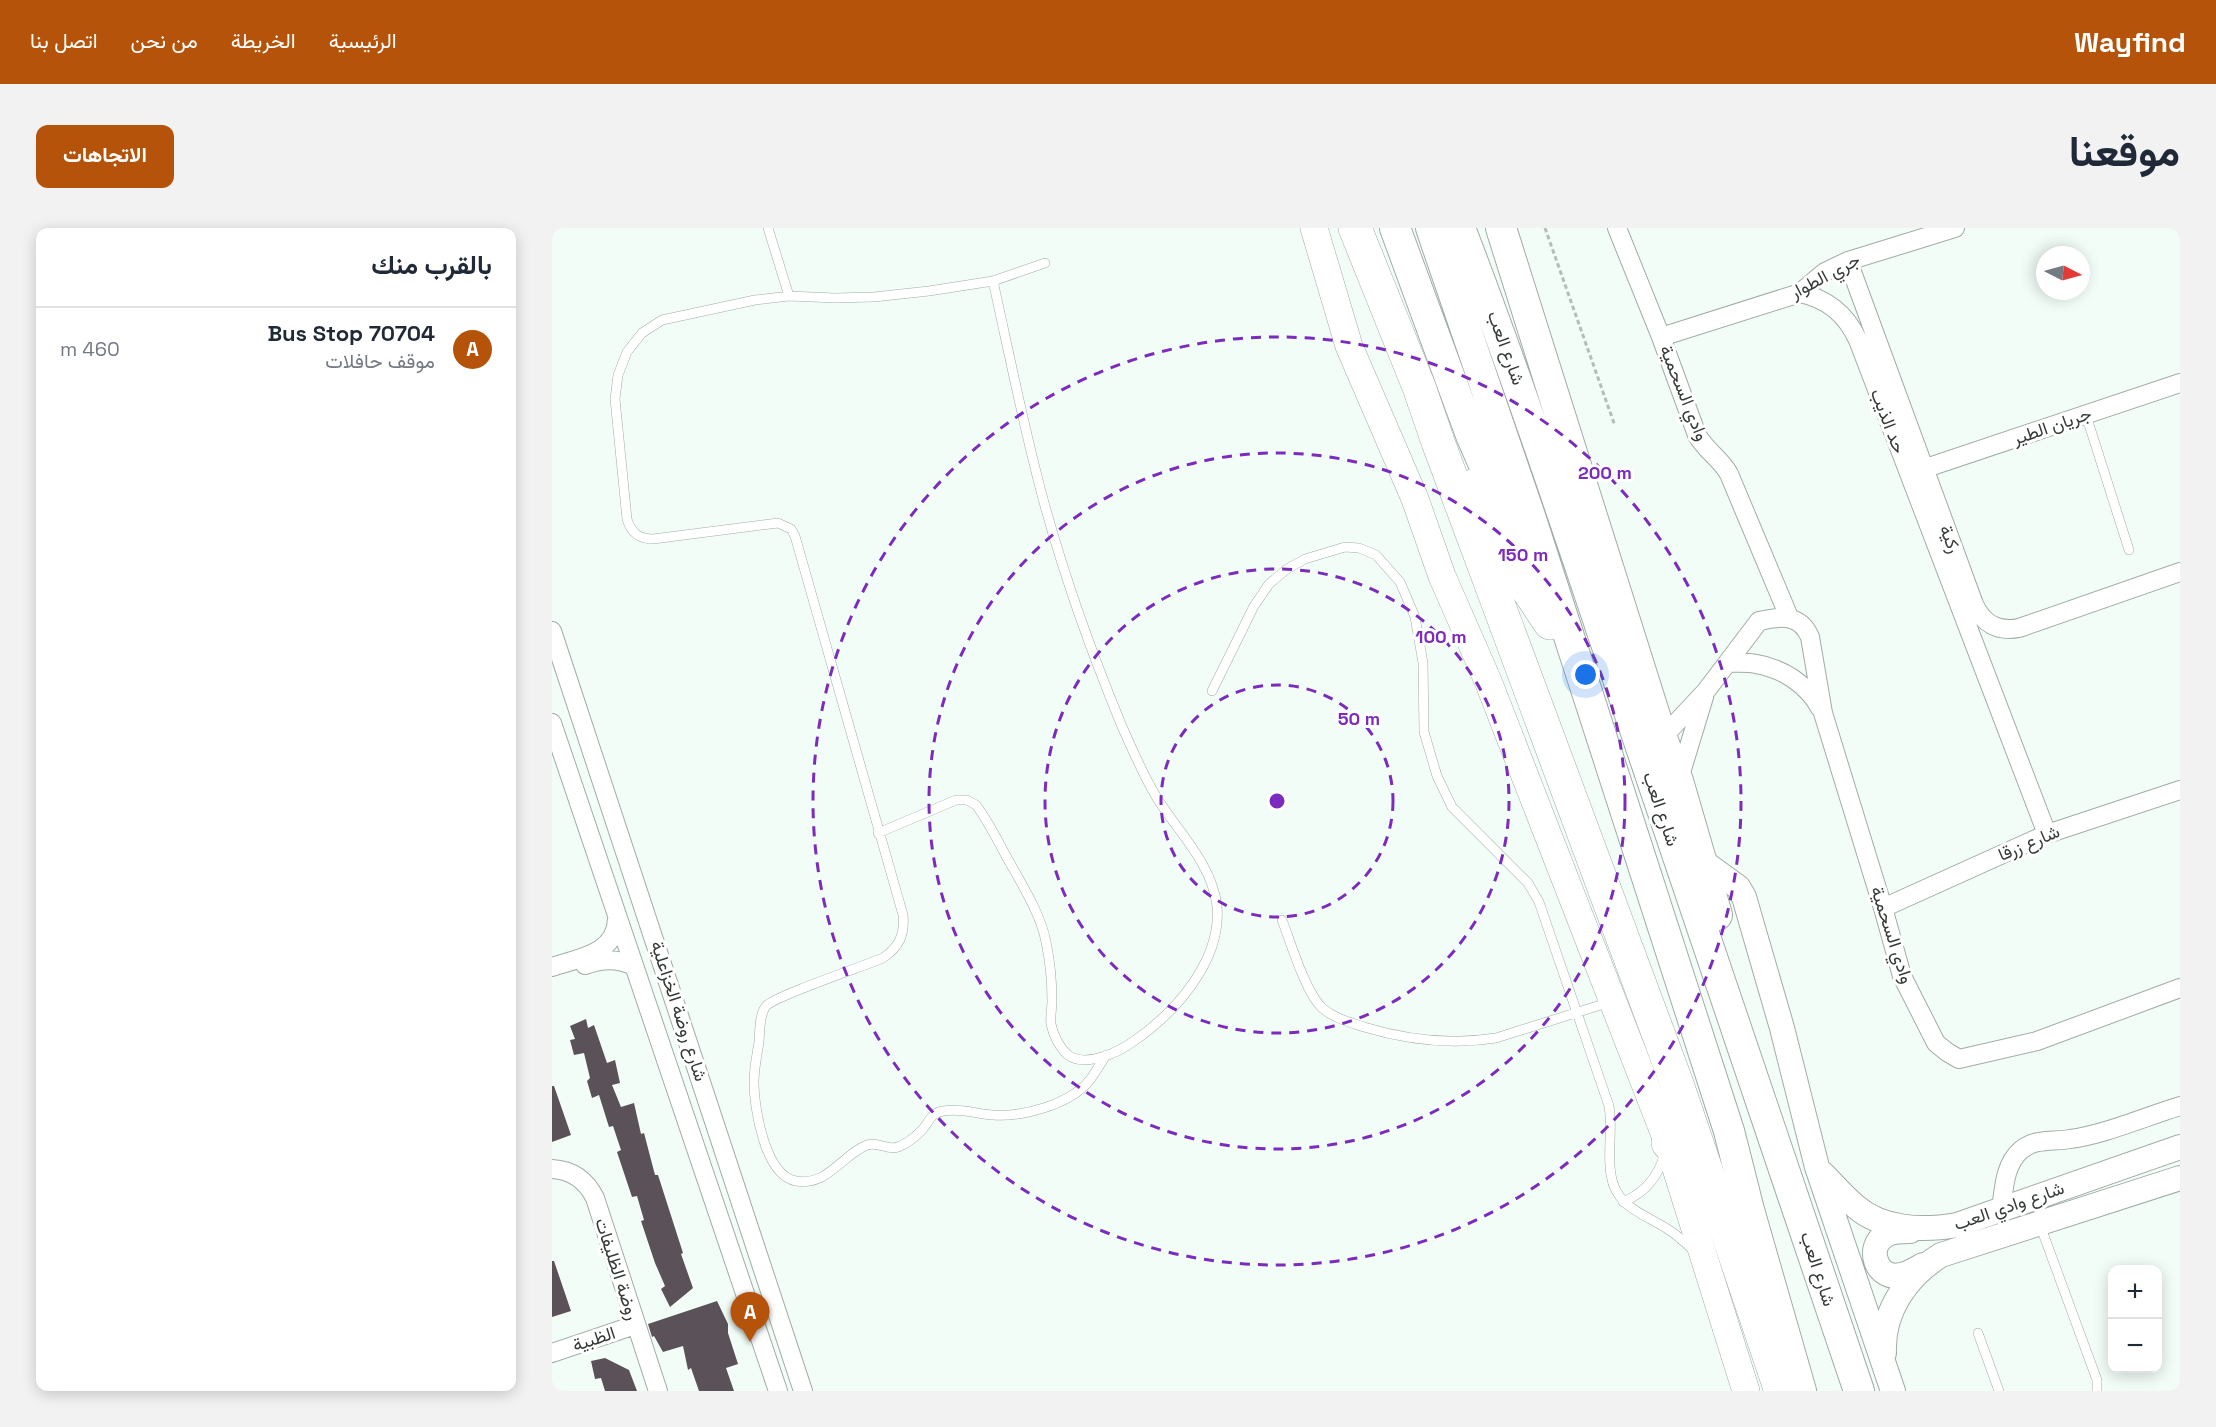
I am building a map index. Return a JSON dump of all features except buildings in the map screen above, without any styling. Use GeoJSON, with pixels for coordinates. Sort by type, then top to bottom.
{"type":"FeatureCollection","features":[{"type":"Feature","properties":{"kind":"highway"},"geometry":{"type":"LineString","coordinates":[[1333,228],[1409,395],[1438,442]]}},
{"type":"Feature","properties":{"kind":"highway"},"geometry":{"type":"LineString","coordinates":[[1355,228],[1419,387],[1677,1084],[1781,1391]]}},
{"type":"Feature","properties":{"kind":"highway"},"geometry":{"type":"LineString","coordinates":[[1419,387],[1520,578],[1550,623]]}},
{"type":"Feature","properties":{"kind":"highway"},"geometry":{"type":"LineString","coordinates":[[1668,1143],[1677,1084]]}},
{"type":"Feature","properties":{"kind":"main road"},"geometry":{"type":"LineString","coordinates":[[1314,228],[1349,346],[1415,499],[1442,576],[1492,692],[1668,1143],[1746,1391]]}},
{"type":"Feature","properties":{"kind":"main road"},"geometry":{"type":"LineString","coordinates":[[1395,228],[1471,435],[1550,623],[1580,671]]}},
{"type":"Feature","properties":{"kind":"main road","name":"شارع العب"},"geometry":{"type":"LineString","coordinates":[[1431,228],[1527,508],[1729,1131],[1800,1391]]}},
{"type":"Feature","properties":{"kind":"main road","name":"شارع العب"},"geometry":{"type":"LineString","coordinates":[[1460,228],[1501,334],[1561,504],[1859,1391]]}},
{"type":"Feature","properties":{"kind":"main road"},"geometry":{"type":"LineString","coordinates":[[1501,228],[1662,738],[1678,781],[1791,1184]]}},
{"type":"Feature","properties":{"kind":"street","name":"وادي السحمية"},"geometry":{"type":"LineString","coordinates":[[1617,228],[1697,435],[1705,448],[1722,463],[1730,474],[1789,617],[1802,625],[1810,637],[1823,713],[1902,976],[1936,1043],[1959,1059],[2037,1041],[2180,988]]}},
{"type":"Feature","properties":{"kind":"street","name":"جري الطوار"},"geometry":{"type":"LineString","coordinates":[[1661,337],[1800,293],[1825,272],[1848,261],[1955,228]]}},
{"type":"Feature","properties":{"kind":"street","name":"ركية"},"geometry":{"type":"LineString","coordinates":[[1848,261],[1923,470],[1954,571],[1978,613],[1992,626],[2010,630],[2180,572]]}},
{"type":"Feature","properties":{"kind":"street","name":"حد الذيب"},"geometry":{"type":"LineString","coordinates":[[1800,293],[1825,301],[1845,318],[1852,328],[1954,571],[2047,834]]}},
{"type":"Feature","properties":{"kind":"street","name":"جريان الطير"},"geometry":{"type":"LineString","coordinates":[[1923,470],[2180,383]]}},
{"type":"Feature","properties":{"kind":"street"},"geometry":{"type":"LineString","coordinates":[[1662,738],[1706,691],[1759,621],[1782,616],[1789,617]]}},
{"type":"Feature","properties":{"kind":"street","name":"شارع روضة الخزاعلية"},"geometry":{"type":"LineString","coordinates":[[552,631],[804,1391]]}},
{"type":"Feature","properties":{"kind":"street","name":"وادي السحمية"},"geometry":{"type":"LineString","coordinates":[[1727,663],[1755,663],[1776,670],[1806,688],[1813,695],[1823,713]]}},
{"type":"Feature","properties":{"kind":"street"},"geometry":{"type":"LineString","coordinates":[[1678,781],[1706,691]]}},
{"type":"Feature","properties":{"kind":"street","name":"شارع روضة الخزاعلية"},"geometry":{"type":"LineString","coordinates":[[552,723],[778,1391]]}},
{"type":"Feature","properties":{"kind":"street","name":"شارع زرقا"},"geometry":{"type":"LineString","coordinates":[[1883,908],[2047,834],[2180,790]]}},
{"type":"Feature","properties":{"kind":"street","name":"شارع العب"},"geometry":{"type":"LineString","coordinates":[[1702,861],[1731,881],[1744,897],[1782,1028],[1817,1167],[1893,1391]]}},
{"type":"Feature","properties":{"kind":"street"},"geometry":{"type":"LineString","coordinates":[[552,968],[605,946],[615,935],[617,919]]}},
{"type":"Feature","properties":{"kind":"street"},"geometry":{"type":"LineString","coordinates":[[552,977],[601,960],[619,961],[634,966]]}},
{"type":"Feature","properties":{"kind":"street"},"geometry":{"type":"LineString","coordinates":[[2001,1210],[2007,1172],[2015,1156],[2028,1146],[2042,1141],[2081,1137],[2180,1106]]}},
{"type":"Feature","properties":{"kind":"street","name":"شارع وادي العب"},"geometry":{"type":"LineString","coordinates":[[1817,1167],[1856,1207],[1873,1217],[1890,1224],[1924,1229],[1957,1225],[2180,1147]]}},
{"type":"Feature","properties":{"kind":"street","name":"روضة الظليفات"},"geometry":{"type":"LineString","coordinates":[[552,1169],[572,1173],[590,1187],[658,1391]]}},
{"type":"Feature","properties":{"kind":"street","name":"شارع وادي العب"},"geometry":{"type":"LineString","coordinates":[[1884,1364],[1883,1340],[1896,1301],[1913,1276],[1929,1263],[1960,1248],[2176,1181]]}},
{"type":"Feature","properties":{"kind":"street"},"geometry":{"type":"LineString","coordinates":[[1924,1229],[1883,1236],[1877,1242],[1875,1259],[1878,1267],[1893,1276],[1929,1263]]}},
{"type":"Feature","properties":{"kind":"street","name":"الظبية"},"geometry":{"type":"LineString","coordinates":[[552,1353],[635,1325]]}},
{"type":"Feature","properties":{"kind":"lane"},"geometry":{"type":"LineString","coordinates":[[768,228],[789,296]]}},
{"type":"Feature","properties":{"kind":"lane"},"geometry":{"type":"LineString","coordinates":[[1045,263],[993,281],[874,297],[789,296],[729,304],[662,320],[642,333],[627,352],[618,375],[615,399],[627,519],[636,535],[644,539],[778,523],[791,529],[795,536],[903,915],[904,928],[900,940],[893,951],[883,958],[771,1002],[765,1007],[761,1017],[755,1062],[756,1106],[768,1153],[782,1174],[794,1181],[815,1179],[837,1168],[869,1145],[899,1147],[921,1131],[932,1115],[944,1111],[963,1110],[992,1115],[1010,1115],[1046,1107],[1066,1098],[1088,1083],[1106,1055]]}},
{"type":"Feature","properties":{"kind":"lane"},"geometry":{"type":"LineString","coordinates":[[878,832],[956,800],[967,800],[976,806],[983,814],[1023,887],[1046,939],[1052,1026],[1058,1042],[1069,1055],[1084,1061],[1126,1047],[1153,1028],[1194,981],[1209,953],[1216,931],[1217,908],[1214,886],[1201,861],[1157,798],[1137,762],[1091,649],[1042,495],[1022,416],[993,281]]}},
{"type":"Feature","properties":{"kind":"lane"},"geometry":{"type":"LineString","coordinates":[[2086,415],[2129,550]]}},
{"type":"Feature","properties":{"kind":"lane"},"geometry":{"type":"LineString","coordinates":[[1212,691],[1254,606],[1269,584],[1287,569],[1305,559],[1345,547],[1359,548],[1376,555],[1400,582],[1415,616],[1424,663],[1424,732],[1437,776],[1452,807],[1533,890],[1539,902],[1609,1106],[1612,1128],[1611,1177],[1623,1202],[1669,1229],[1704,1261]]}},
{"type":"Feature","properties":{"kind":"lane"},"geometry":{"type":"LineString","coordinates":[[1282,920],[1311,991],[1321,1007],[1334,1017],[1379,1031],[1421,1040],[1478,1041],[1496,1038],[1612,1001]]}},
{"type":"Feature","properties":{"kind":"lane"},"geometry":{"type":"LineString","coordinates":[[1623,1202],[1641,1192],[1656,1177],[1668,1143]]}},
{"type":"Feature","properties":{"kind":"lane"},"geometry":{"type":"LineString","coordinates":[[2040,1223],[2097,1380],[2097,1391]]}},
{"type":"Feature","properties":{"kind":"lane"},"geometry":{"type":"LineString","coordinates":[[1978,1333],[1999,1391]]}},
{"type":"Feature","properties":{"kind":"path"},"geometry":{"type":"LineString","coordinates":[[1545,228],[1615,426]]}},
{"type":"Feature","properties":{"kind":"place","name":"Bus Stop 70704"},"geometry":{"type":"Point","coordinates":[750,1342]}}]}
